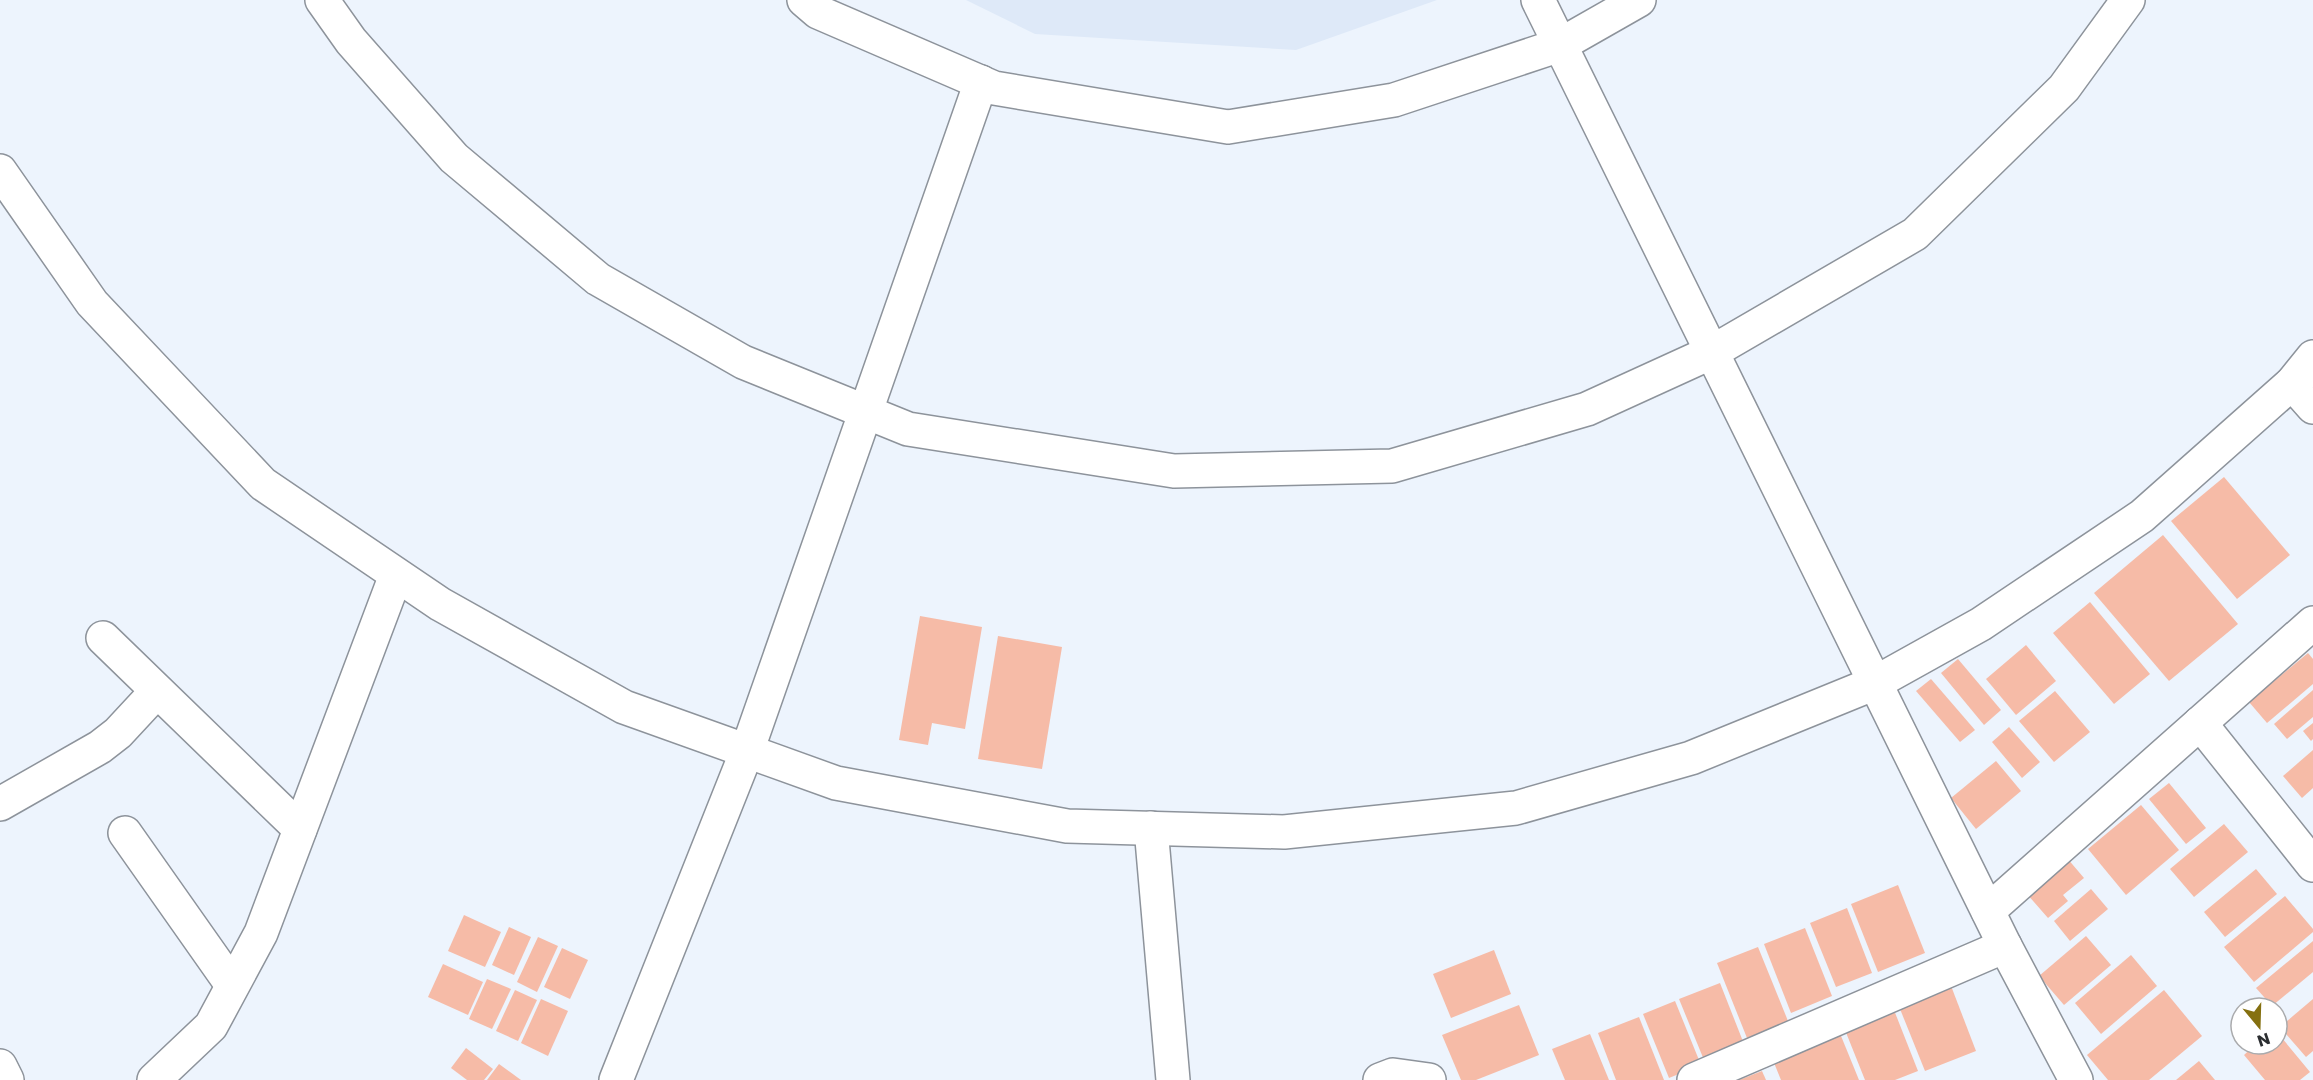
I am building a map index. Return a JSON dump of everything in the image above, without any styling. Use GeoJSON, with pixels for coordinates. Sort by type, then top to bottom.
{"type":"FeatureCollection","features":[{"type":"Feature","properties":{"kind":"street"},"geometry":{"type":"LineString","coordinates":[[322,0],[351,41],[454,158],[598,279],[743,362],[908,429],[1174,471],[1392,466],[1587,409],[1712,352],[1915,234],[2064,88],[2128,0]]}},
{"type":"Feature","properties":{"kind":"street"},"geometry":{"type":"LineString","coordinates":[[804,0],[818,12],[994,88],[1228,127],[1394,100],[1560,45],[1639,0]]}},
{"type":"Feature","properties":{"kind":"street"},"geometry":{"type":"LineString","coordinates":[[1538,0],[2005,946],[2076,1080]]}},
{"type":"Feature","properties":{"kind":"street"},"geometry":{"type":"LineString","coordinates":[[616,1080],[747,751],[981,82]]}},
{"type":"Feature","properties":{"kind":"street"},"geometry":{"type":"LineString","coordinates":[[0,171],[92,303],[263,484],[440,604],[624,707],[836,783],[1067,826],[1284,832],[1516,808],[1691,758],[1875,683],[1981,624],[2142,516],[2306,385],[2313,357]]}},
{"type":"Feature","properties":{"kind":"street"},"geometry":{"type":"LineString","coordinates":[[154,1080],[211,1026],[261,933],[396,575]]}},
{"type":"Feature","properties":{"kind":"street"},"geometry":{"type":"LineString","coordinates":[[1988,911],[2313,623]]}},
{"type":"Feature","properties":{"kind":"street"},"geometry":{"type":"LineString","coordinates":[[103,638],[300,829]]}},
{"type":"Feature","properties":{"kind":"street"},"geometry":{"type":"LineString","coordinates":[[0,804],[100,747],[118,733],[157,691]]}},
{"type":"Feature","properties":{"kind":"street"},"geometry":{"type":"LineString","coordinates":[[2200,723],[2313,865]]}},
{"type":"Feature","properties":{"kind":"street"},"geometry":{"type":"LineString","coordinates":[[1151,828],[1173,1080]]}},
{"type":"Feature","properties":{"kind":"street"},"geometry":{"type":"LineString","coordinates":[[125,833],[232,985]]}},
{"type":"Feature","properties":{"kind":"street"},"geometry":{"type":"LineString","coordinates":[[1694,1080],[2005,946]]}},
{"type":"Feature","properties":{"kind":"street"},"geometry":{"type":"LineString","coordinates":[[0,1066],[7,1080]]}},
{"type":"Feature","properties":{"kind":"street"},"geometry":{"type":"LineString","coordinates":[[1380,1080],[1393,1075],[1429,1080]]}},
{"type":"Feature","properties":{"kind":"shaded area"},"geometry":{"type":"Polygon","coordinates":[[[966,0],[1437,0],[1296,50],[1035,34],[966,0]]]}},
{"type":"Feature","properties":{"kind":"building"},"geometry":{"type":"Polygon","coordinates":[[[2224,477],[2290,555],[2237,599],[2171,521],[2224,477]]]}},
{"type":"Feature","properties":{"kind":"building"},"geometry":{"type":"Polygon","coordinates":[[[2163,535],[2238,624],[2169,681],[2094,593],[2163,535]]]}},
{"type":"Feature","properties":{"kind":"building"},"geometry":{"type":"Polygon","coordinates":[[[2090,602],[2150,674],[2114,704],[2053,633],[2090,602]]]}},
{"type":"Feature","properties":{"kind":"building"},"geometry":{"type":"Polygon","coordinates":[[[920,616],[982,627],[965,729],[932,723],[928,745],[899,740],[920,616]]]}},
{"type":"Feature","properties":{"kind":"building"},"geometry":{"type":"Polygon","coordinates":[[[998,636],[1062,647],[1042,769],[978,759],[998,636]]]}},
{"type":"Feature","properties":{"kind":"building"},"geometry":{"type":"Polygon","coordinates":[[[2026,645],[2056,681],[2016,715],[1986,679],[2026,645]]]}},
{"type":"Feature","properties":{"kind":"building"},"geometry":{"type":"Polygon","coordinates":[[[2308,653],[2313,659],[2313,684],[2267,723],[2249,702],[2308,653]]]}},
{"type":"Feature","properties":{"kind":"building"},"geometry":{"type":"Polygon","coordinates":[[[1958,659],[2001,710],[1984,725],[1941,673],[1958,659]]]}},
{"type":"Feature","properties":{"kind":"building"},"geometry":{"type":"Polygon","coordinates":[[[1931,679],[1975,730],[1960,742],[1916,691],[1931,679]]]}},
{"type":"Feature","properties":{"kind":"building"},"geometry":{"type":"Polygon","coordinates":[[[2313,690],[2313,717],[2287,739],[2274,724],[2313,690]]]}},
{"type":"Feature","properties":{"kind":"building"},"geometry":{"type":"Polygon","coordinates":[[[2055,691],[2090,732],[2054,762],[2019,721],[2055,691]]]}},
{"type":"Feature","properties":{"kind":"building"},"geometry":{"type":"Polygon","coordinates":[[[2313,723],[2313,739],[2311,741],[2303,731],[2313,723]]]}},
{"type":"Feature","properties":{"kind":"building"},"geometry":{"type":"Polygon","coordinates":[[[2009,727],[2040,762],[2022,778],[1992,742],[2009,727]]]}},
{"type":"Feature","properties":{"kind":"building"},"geometry":{"type":"Polygon","coordinates":[[[2313,750],[2313,788],[2302,798],[2283,776],[2313,750]]]}},
{"type":"Feature","properties":{"kind":"building"},"geometry":{"type":"Polygon","coordinates":[[[1996,761],[2021,791],[1976,829],[1951,798],[1996,761]]]}},
{"type":"Feature","properties":{"kind":"building"},"geometry":{"type":"Polygon","coordinates":[[[2169,783],[2206,828],[2186,844],[2149,799],[2169,783]]]}},
{"type":"Feature","properties":{"kind":"building"},"geometry":{"type":"Polygon","coordinates":[[[2141,805],[2179,850],[2126,895],[2088,849],[2141,805]]]}},
{"type":"Feature","properties":{"kind":"building"},"geometry":{"type":"Polygon","coordinates":[[[2224,824],[2248,852],[2194,897],[2170,869],[2224,824]]]}},
{"type":"Feature","properties":{"kind":"building"},"geometry":{"type":"Polygon","coordinates":[[[2067,858],[2084,878],[2063,895],[2068,901],[2048,918],[2026,893],[2067,858]]]}},
{"type":"Feature","properties":{"kind":"building"},"geometry":{"type":"Polygon","coordinates":[[[2256,869],[2277,894],[2225,937],[2204,912],[2256,869]]]}},
{"type":"Feature","properties":{"kind":"building"},"geometry":{"type":"Polygon","coordinates":[[[1898,885],[1925,953],[1878,972],[1851,904],[1898,885]]]}},
{"type":"Feature","properties":{"kind":"building"},"geometry":{"type":"Polygon","coordinates":[[[2091,889],[2108,909],[2070,941],[2054,921],[2091,889]]]}},
{"type":"Feature","properties":{"kind":"building"},"geometry":{"type":"Polygon","coordinates":[[[2285,896],[2313,929],[2313,932],[2254,982],[2224,947],[2285,896]]]}},
{"type":"Feature","properties":{"kind":"building"},"geometry":{"type":"Polygon","coordinates":[[[1847,908],[1872,973],[1836,987],[1810,923],[1847,908]]]}},
{"type":"Feature","properties":{"kind":"building"},"geometry":{"type":"Polygon","coordinates":[[[464,915],[501,932],[485,967],[448,951],[464,915]]]}},
{"type":"Feature","properties":{"kind":"building"},"geometry":{"type":"Polygon","coordinates":[[[509,927],[531,937],[514,975],[492,965],[509,927]]]}},
{"type":"Feature","properties":{"kind":"building"},"geometry":{"type":"Polygon","coordinates":[[[1805,928],[1832,996],[1791,1013],[1764,944],[1805,928]]]}},
{"type":"Feature","properties":{"kind":"building"},"geometry":{"type":"Polygon","coordinates":[[[2086,936],[2111,965],[2064,1005],[2039,976],[2086,936]]]}},
{"type":"Feature","properties":{"kind":"building"},"geometry":{"type":"Polygon","coordinates":[[[538,937],[558,946],[537,992],[517,982],[538,937]]]}},
{"type":"Feature","properties":{"kind":"building"},"geometry":{"type":"Polygon","coordinates":[[[2313,941],[2313,972],[2284,996],[2263,996],[2256,988],[2313,941]]]}},
{"type":"Feature","properties":{"kind":"building"},"geometry":{"type":"Polygon","coordinates":[[[1758,947],[1788,1021],[1747,1038],[1717,963],[1758,947]]]}},
{"type":"Feature","properties":{"kind":"building"},"geometry":{"type":"Polygon","coordinates":[[[562,948],[588,960],[570,999],[544,987],[562,948]]]}},
{"type":"Feature","properties":{"kind":"building"},"geometry":{"type":"Polygon","coordinates":[[[1494,950],[1511,994],[1451,1018],[1433,974],[1494,950]]]}},
{"type":"Feature","properties":{"kind":"building"},"geometry":{"type":"Polygon","coordinates":[[[2131,955],[2157,986],[2101,1034],[2075,1003],[2131,955]]]}},
{"type":"Feature","properties":{"kind":"building"},"geometry":{"type":"Polygon","coordinates":[[[443,964],[483,982],[468,1015],[428,997],[443,964]]]}},
{"type":"Feature","properties":{"kind":"building"},"geometry":{"type":"Polygon","coordinates":[[[1948,978],[1976,1051],[1925,1071],[1896,999],[1948,978]]]}},
{"type":"Feature","properties":{"kind":"building"},"geometry":{"type":"Polygon","coordinates":[[[487,979],[511,989],[492,1029],[469,1019],[487,979]]]}},
{"type":"Feature","properties":{"kind":"building"},"geometry":{"type":"Polygon","coordinates":[[[1720,983],[1744,1044],[1704,1060],[1679,999],[1720,983]]]}},
{"type":"Feature","properties":{"kind":"building"},"geometry":{"type":"Polygon","coordinates":[[[515,990],[537,1000],[518,1041],[496,1031],[515,990]]]}},
{"type":"Feature","properties":{"kind":"building"},"geometry":{"type":"Polygon","coordinates":[[[2164,990],[2202,1036],[2149,1080],[2108,1080],[2087,1055],[2164,990]]]}},
{"type":"Feature","properties":{"kind":"building"},"geometry":{"type":"Polygon","coordinates":[[[541,999],[568,1011],[548,1056],[521,1043],[541,999]]]}},
{"type":"Feature","properties":{"kind":"building"},"geometry":{"type":"Polygon","coordinates":[[[2313,999],[2313,1051],[2306,1057],[2289,1037],[2289,1019],[2313,999]]]}},
{"type":"Feature","properties":{"kind":"building"},"geometry":{"type":"Polygon","coordinates":[[[1675,1001],[1701,1065],[1669,1078],[1643,1014],[1675,1001]]]}},
{"type":"Feature","properties":{"kind":"building"},"geometry":{"type":"Polygon","coordinates":[[[1519,1005],[1539,1055],[1476,1080],[1461,1080],[1442,1035],[1519,1005]]]}},
{"type":"Feature","properties":{"kind":"building"},"geometry":{"type":"Polygon","coordinates":[[[1892,1005],[1918,1071],[1895,1080],[1865,1080],[1843,1025],[1892,1005]]]}},
{"type":"Feature","properties":{"kind":"building"},"geometry":{"type":"Polygon","coordinates":[[[1639,1017],[1664,1080],[1616,1080],[1598,1033],[1639,1017]]]}},
{"type":"Feature","properties":{"kind":"building"},"geometry":{"type":"Polygon","coordinates":[[[1839,1031],[1859,1080],[1781,1080],[1772,1058],[1839,1031]]]}},
{"type":"Feature","properties":{"kind":"building"},"geometry":{"type":"Polygon","coordinates":[[[1590,1034],[1609,1080],[1565,1080],[1552,1049],[1590,1034]]]}},
{"type":"Feature","properties":{"kind":"building"},"geometry":{"type":"Polygon","coordinates":[[[2289,1047],[2310,1072],[2300,1080],[2265,1080],[2245,1056],[2289,1056],[2289,1047]]]}},
{"type":"Feature","properties":{"kind":"building"},"geometry":{"type":"Polygon","coordinates":[[[466,1048],[493,1069],[484,1080],[467,1080],[451,1068],[466,1048]]]}},
{"type":"Feature","properties":{"kind":"building"},"geometry":{"type":"Polygon","coordinates":[[[2199,1061],[2215,1080],[2176,1080],[2199,1061]]]}},
{"type":"Feature","properties":{"kind":"building"},"geometry":{"type":"Polygon","coordinates":[[[499,1064],[521,1080],[487,1080],[499,1064]]]}},
{"type":"Feature","properties":{"kind":"building"},"geometry":{"type":"Polygon","coordinates":[[[1762,1071],[1766,1080],[1739,1080],[1762,1071]]]}}]}
